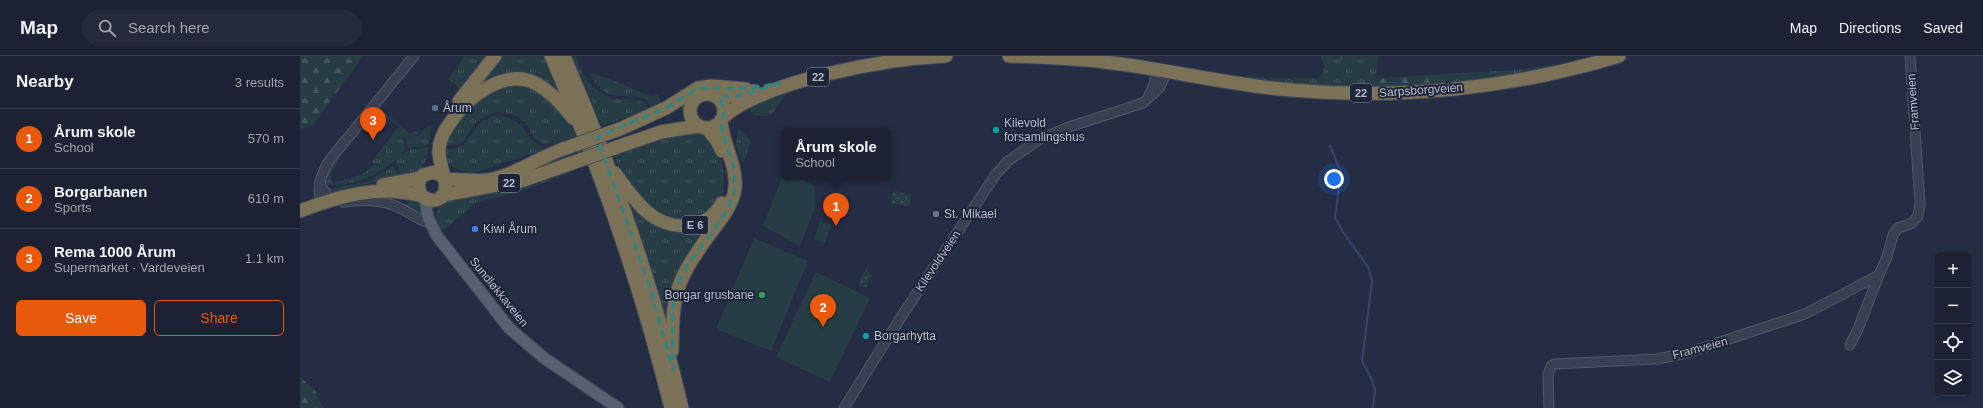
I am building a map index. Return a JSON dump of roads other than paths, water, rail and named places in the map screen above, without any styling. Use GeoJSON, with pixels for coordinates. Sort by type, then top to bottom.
{"type":"FeatureCollection","features":[{"type":"Feature","properties":{"kind":"highway"},"geometry":{"type":"LineString","coordinates":[[424,197],[418,188],[424,176],[436,134],[443,121],[495,56]]}},
{"type":"Feature","properties":{"kind":"highway"},"geometry":{"type":"LineString","coordinates":[[551,56],[581,129],[614,218],[638,289],[671,408]]}},
{"type":"Feature","properties":{"kind":"highway","name":"E 6"},"geometry":{"type":"LineString","coordinates":[[564,56],[606,160],[649,285],[682,408]]}},
{"type":"Feature","properties":{"kind":"highway","name":"22"},"geometry":{"type":"LineString","coordinates":[[300,211],[361,189],[424,176],[435,172],[444,178],[471,181],[490,179],[514,171],[563,149],[671,112],[693,101],[701,95],[711,94],[716,96],[738,96],[780,83],[840,68],[900,56]]}},
{"type":"Feature","properties":{"kind":"highway","name":"22"},"geometry":{"type":"LineString","coordinates":[[329,200],[362,193],[392,190],[432,200],[524,180],[661,132],[715,126],[722,118],[748,100],[806,81],[874,65],[946,56]]}},
{"type":"Feature","properties":{"kind":"highway","name":"Sarpsborgveien"},"geometry":{"type":"LineString","coordinates":[[1009,56],[1042,56],[1102,62],[1162,70],[1247,85],[1292,90],[1365,93],[1405,92],[1484,85],[1585,66],[1619,56]]}},
{"type":"Feature","properties":{"kind":"highway","name":"Sarpsborgveien"},"geometry":{"type":"LineString","coordinates":[[1076,56],[1099,59],[1102,62]]}},
{"type":"Feature","properties":{"kind":"highway"},"geometry":{"type":"LineString","coordinates":[[442,197],[446,188],[438,153],[441,139],[455,115],[474,97],[497,82],[509,80],[530,81],[544,89],[557,100],[581,129]]}},
{"type":"Feature","properties":{"kind":"highway","name":"22"},"geometry":{"type":"LineString","coordinates":[[620,129],[629,123],[666,108],[687,94],[702,87],[750,88],[770,83],[780,83]]}},
{"type":"Feature","properties":{"kind":"highway"},"geometry":{"type":"LineString","coordinates":[[716,96],[724,108],[722,118]]}},
{"type":"Feature","properties":{"kind":"highway"},"geometry":{"type":"LineString","coordinates":[[693,101],[690,115],[703,127]]}},
{"type":"Feature","properties":{"kind":"highway","name":"E 6"},"geometry":{"type":"LineString","coordinates":[[673,370],[672,314],[677,287],[687,266],[727,211],[734,193],[734,170],[722,118]]}},
{"type":"Feature","properties":{"kind":"highway","name":"E 6"},"geometry":{"type":"LineString","coordinates":[[606,160],[634,199],[652,216],[671,225],[681,226],[700,223],[716,212],[722,205],[728,188],[727,168],[720,146],[703,127]]}},
{"type":"Feature","properties":{"kind":"highway"},"geometry":{"type":"LineString","coordinates":[[445,132],[444,154],[446,164],[450,169],[463,176],[490,179]]}},
{"type":"Feature","properties":{"kind":"main road","name":"Sundløkkaveien"},"geometry":{"type":"LineString","coordinates":[[424,197],[428,218],[438,236],[509,328],[544,358],[618,408]]}},
{"type":"Feature","properties":{"kind":"main road"},"geometry":{"type":"LineString","coordinates":[[431,223],[442,197]]}},
{"type":"Feature","properties":{"kind":"street"},"geometry":{"type":"LineString","coordinates":[[414,56],[329,161],[323,171],[320,184],[329,200],[334,204],[346,201],[372,201],[390,204],[423,222],[431,223]]}},
{"type":"Feature","properties":{"kind":"street","name":"Framveien"},"geometry":{"type":"LineString","coordinates":[[1850,345],[1887,257],[1892,235],[1898,228],[1912,223],[1918,216],[1920,204],[1910,56]]}},
{"type":"Feature","properties":{"kind":"street","name":"Kilevoldveien"},"geometry":{"type":"LineString","coordinates":[[844,408],[926,279],[996,174],[1008,161],[1021,151],[1048,135],[1143,103],[1162,70]]}},
{"type":"Feature","properties":{"kind":"street","name":"Framveien"},"geometry":{"type":"LineString","coordinates":[[1549,408],[1548,375],[1551,366],[1555,364],[1657,359],[1687,353],[1805,314],[1879,275]]}},
{"type":"Feature","properties":{"kind":"waterway"},"geometry":{"type":"LineString","coordinates":[[1330,146],[1341,172],[1335,218],[1368,267],[1372,281],[1362,361],[1372,380],[1375,390],[1373,408]]}},
{"type":"Feature","properties":{"kind":"place","name":"Årum"},"geometry":{"type":"Point","coordinates":[435,108]}},
{"type":"Feature","properties":{"kind":"place","name":"Kilevold forsamlingshus"},"geometry":{"type":"Point","coordinates":[996,130]}},
{"type":"Feature","properties":{"kind":"place","name":"Rema 1000 Årum"},"geometry":{"type":"Point","coordinates":[373,140]}},
{"type":"Feature","properties":{"kind":"place","name":"St. Mikael"},"geometry":{"type":"Point","coordinates":[936,214]}},
{"type":"Feature","properties":{"kind":"place","name":"Årum skole"},"geometry":{"type":"Point","coordinates":[836,226]}},
{"type":"Feature","properties":{"kind":"place","name":"Kiwi Årum"},"geometry":{"type":"Point","coordinates":[475,229]}},
{"type":"Feature","properties":{"kind":"place","name":"Borgar grusbane"},"geometry":{"type":"Point","coordinates":[762,295]}},
{"type":"Feature","properties":{"kind":"place","name":"Borgarbanen"},"geometry":{"type":"Point","coordinates":[823,327]}},
{"type":"Feature","properties":{"kind":"place","name":"Borgarhytta"},"geometry":{"type":"Point","coordinates":[866,336]}}]}
